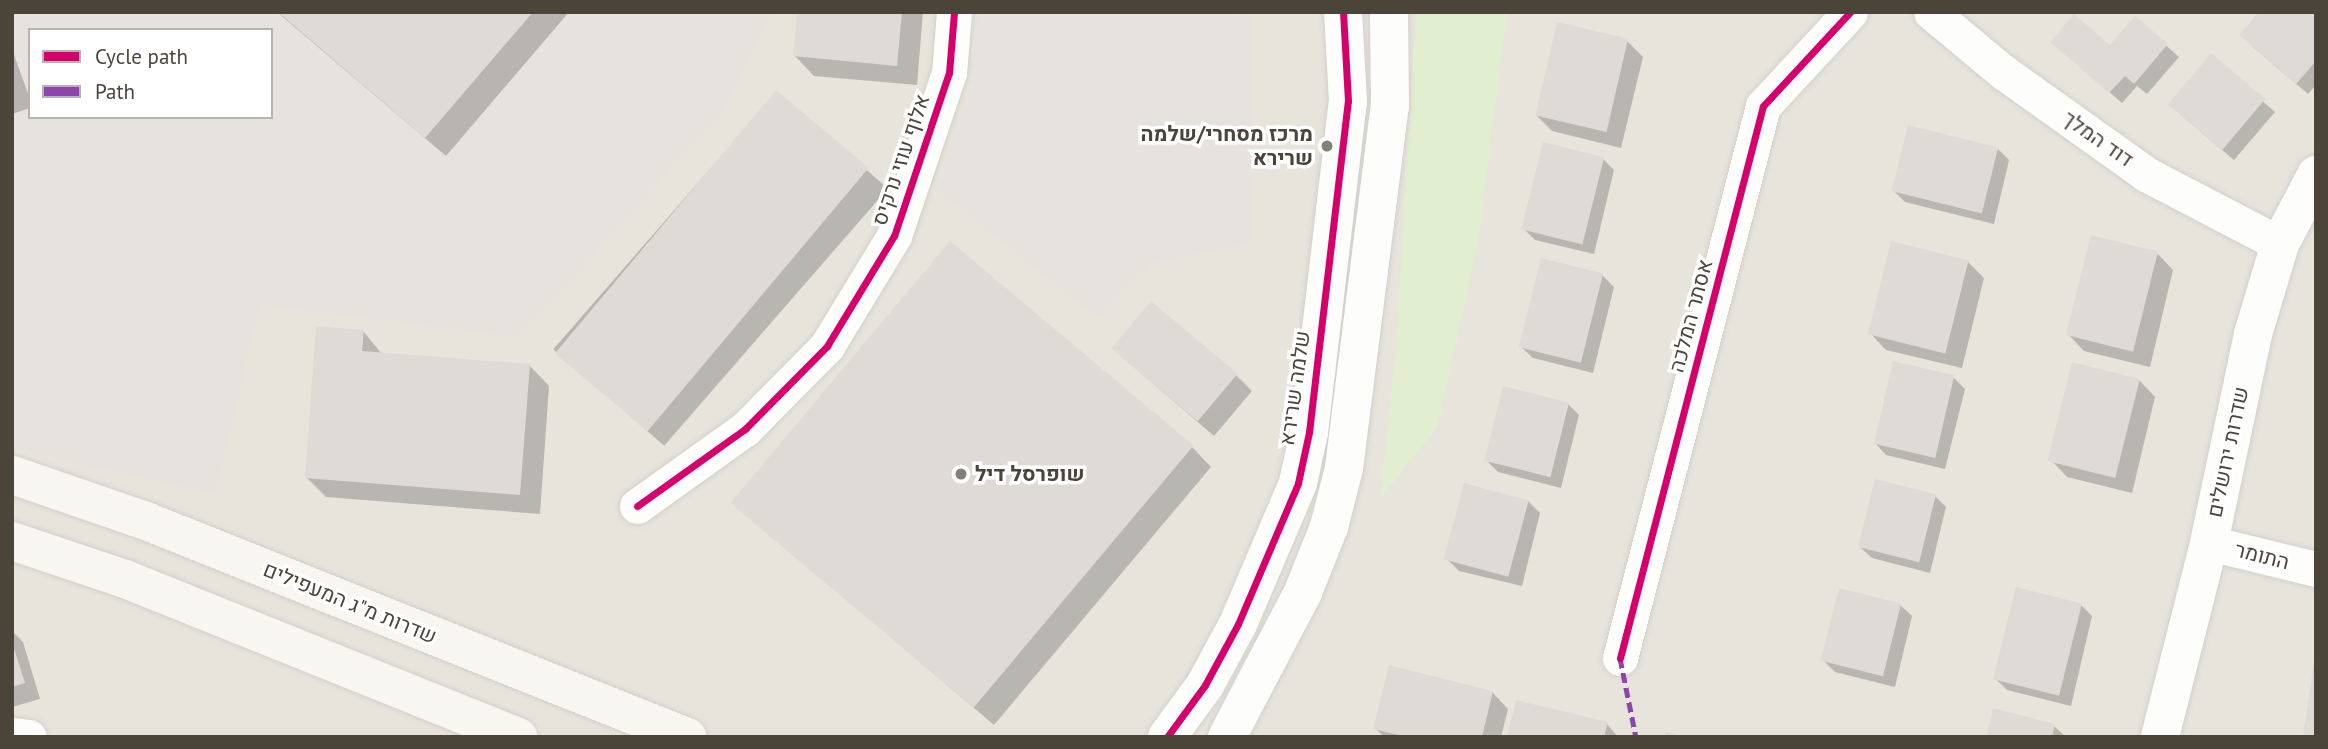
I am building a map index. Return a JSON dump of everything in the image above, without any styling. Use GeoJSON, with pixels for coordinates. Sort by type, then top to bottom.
{"type":"FeatureCollection","features":[{"type":"Feature","properties":{"kind":"main road","name":"שדרות מ\"ג המעפילים"},"geometry":{"type":"LineString","coordinates":[[12,475],[146,521],[687,737]]}},
{"type":"Feature","properties":{"kind":"main road"},"geometry":{"type":"LineString","coordinates":[[12,541],[125,579],[519,737]]}},
{"type":"Feature","properties":{"kind":"street","name":"אלוף עוזי נרקיס"},"geometry":{"type":"LineString","coordinates":[[637,506],[745,429],[827,346],[894,236],[949,72],[954,12]]}},
{"type":"Feature","properties":{"kind":"street","name":"שלמה שרירא"},"geometry":{"type":"LineString","coordinates":[[1167,737],[1205,685],[1238,624],[1298,483],[1309,432],[1348,101],[1343,12]]}},
{"type":"Feature","properties":{"kind":"street"},"geometry":{"type":"LineString","coordinates":[[1227,737],[1303,592],[1329,527],[1344,468],[1390,106],[1390,12]]}},
{"type":"Feature","properties":{"kind":"street","name":"אסתר המלכה"},"geometry":{"type":"LineString","coordinates":[[1620,658],[1763,106],[1850,12]]}},
{"type":"Feature","properties":{"kind":"street","name":"דוד המלך"},"geometry":{"type":"LineString","coordinates":[[1931,12],[2003,72],[2146,174],[2280,244]]}},
{"type":"Feature","properties":{"kind":"street","name":"שדרות ירושלים"},"geometry":{"type":"LineString","coordinates":[[2160,737],[2209,543],[2253,334],[2280,244],[2316,175]]}},
{"type":"Feature","properties":{"kind":"street","name":"התומר"},"geometry":{"type":"LineString","coordinates":[[2209,543],[2316,569]]}},
{"type":"Feature","properties":{"kind":"street"},"geometry":{"type":"LineString","coordinates":[[12,735],[29,737]]}},
{"type":"Feature","properties":{"kind":"shaded area"},"geometry":{"type":"Polygon","coordinates":[[[12,12],[2316,12],[2316,737],[12,737],[12,12]]]}},
{"type":"Feature","properties":{"kind":"shaded area"},"geometry":{"type":"Polygon","coordinates":[[[12,12],[770,12],[725,108],[519,337],[260,304],[215,493],[12,448],[12,12]]]}},
{"type":"Feature","properties":{"kind":"shaded area"},"geometry":{"type":"Polygon","coordinates":[[[973,13],[1251,16],[1253,242],[1152,263],[1099,319],[937,190],[974,84],[973,13]]]}},
{"type":"Feature","properties":{"kind":"green space"},"geometry":{"type":"Polygon","coordinates":[[[1416,12],[1507,12],[1478,243],[1438,426],[1380,499],[1396,344],[1416,12]]]}},
{"type":"Feature","properties":{"kind":"building"},"geometry":{"type":"Polygon","coordinates":[[[278,12],[533,12],[425,138],[278,12]]]}},
{"type":"Feature","properties":{"kind":"building"},"geometry":{"type":"Polygon","coordinates":[[[797,12],[902,12],[897,66],[793,56],[797,12]]]}},
{"type":"Feature","properties":{"kind":"building"},"geometry":{"type":"Polygon","coordinates":[[[2259,12],[2316,12],[2316,61],[2296,84],[2239,35],[2259,12]]]}},
{"type":"Feature","properties":{"kind":"building"},"geometry":{"type":"Polygon","coordinates":[[[2074,14],[2110,45],[2135,16],[2168,44],[2134,84],[2125,76],[2109,93],[2050,42],[2074,14]]]}},
{"type":"Feature","properties":{"kind":"building"},"geometry":{"type":"Polygon","coordinates":[[[1557,22],[1628,38],[1607,132],[1535,116],[1557,22]]]}},
{"type":"Feature","properties":{"kind":"building"},"geometry":{"type":"Polygon","coordinates":[[[2211,53],[2265,99],[2222,150],[2168,104],[2211,53]]]}},
{"type":"Feature","properties":{"kind":"building"},"geometry":{"type":"Polygon","coordinates":[[[776,90],[869,168],[648,431],[555,354],[776,90]]]}},
{"type":"Feature","properties":{"kind":"building"},"geometry":{"type":"Polygon","coordinates":[[[1908,125],[1998,147],[1982,213],[1892,191],[1908,125]]]}},
{"type":"Feature","properties":{"kind":"building"},"geometry":{"type":"Polygon","coordinates":[[[1543,142],[1604,157],[1582,245],[1521,229],[1543,142]]]}},
{"type":"Feature","properties":{"kind":"building"},"geometry":{"type":"Polygon","coordinates":[[[2091,235],[2158,252],[2133,352],[2066,335],[2091,235]]]}},
{"type":"Feature","properties":{"kind":"building","name":"שופרסל דיל"},"geometry":{"type":"Polygon","coordinates":[[[950,241],[1194,445],[974,707],[730,503],[950,241]]]}},
{"type":"Feature","properties":{"kind":"building"},"geometry":{"type":"Polygon","coordinates":[[[1891,241],[1969,260],[1945,354],[1868,334],[1891,241]]]}},
{"type":"Feature","properties":{"kind":"building"},"geometry":{"type":"Polygon","coordinates":[[[1541,258],[1603,273],[1581,363],[1519,347],[1541,258]]]}},
{"type":"Feature","properties":{"kind":"building"},"geometry":{"type":"Polygon","coordinates":[[[1151,301],[1238,374],[1198,421],[1111,348],[1151,301]]]}},
{"type":"Feature","properties":{"kind":"building"},"geometry":{"type":"Polygon","coordinates":[[[316,326],[364,330],[362,351],[530,364],[520,495],[305,478],[316,326]]]}},
{"type":"Feature","properties":{"kind":"building"},"geometry":{"type":"Polygon","coordinates":[[[1893,361],[1954,375],[1935,458],[1874,444],[1893,361]]]}},
{"type":"Feature","properties":{"kind":"building"},"geometry":{"type":"Polygon","coordinates":[[[2072,362],[2140,379],[2115,478],[2047,461],[2072,362]]]}},
{"type":"Feature","properties":{"kind":"building"},"geometry":{"type":"Polygon","coordinates":[[[1503,386],[1569,402],[1550,477],[1484,461],[1503,386]]]}},
{"type":"Feature","properties":{"kind":"building"},"geometry":{"type":"Polygon","coordinates":[[[1875,479],[1936,494],[1919,562],[1858,547],[1875,479]]]}},
{"type":"Feature","properties":{"kind":"building"},"geometry":{"type":"Polygon","coordinates":[[[1464,483],[1529,500],[1508,577],[1444,559],[1464,483]]]}},
{"type":"Feature","properties":{"kind":"building"},"geometry":{"type":"Polygon","coordinates":[[[2016,587],[2082,603],[2059,696],[1993,679],[2016,587]]]}},
{"type":"Feature","properties":{"kind":"building"},"geometry":{"type":"Polygon","coordinates":[[[1839,588],[1901,603],[1883,676],[1821,661],[1839,588]]]}},
{"type":"Feature","properties":{"kind":"building"},"geometry":{"type":"Polygon","coordinates":[[[12,642],[25,683],[12,687],[12,642]]]}},
{"type":"Feature","properties":{"kind":"building"},"geometry":{"type":"Polygon","coordinates":[[[2314,661],[2316,737],[2303,737],[2314,661]]]}},
{"type":"Feature","properties":{"kind":"building"},"geometry":{"type":"Polygon","coordinates":[[[1389,665],[1493,691],[1482,737],[1407,737],[1373,729],[1389,665]]]}},
{"type":"Feature","properties":{"kind":"building"},"geometry":{"type":"Polygon","coordinates":[[[1516,700],[1608,722],[1604,737],[1507,737],[1516,700]]]}},
{"type":"Feature","properties":{"kind":"building"},"geometry":{"type":"Polygon","coordinates":[[[1993,708],[2055,724],[2052,737],[1986,737],[1993,708]]]}},
{"type":"Feature","properties":{"kind":"building"},"geometry":{"type":"Polygon","coordinates":[[[1666,732],[1683,736],[1664,737],[1666,732]]]}},
{"type":"Feature","properties":{"kind":"marked path"},"geometry":{"type":"LineString","coordinates":[[1620,658],[1636,737]]}},
{"type":"Feature","properties":{"kind":"cycle path"},"geometry":{"type":"LineString","coordinates":[[637,506],[745,429],[827,346],[894,236],[949,73],[954,12]]}},
{"type":"Feature","properties":{"kind":"cycle path"},"geometry":{"type":"LineString","coordinates":[[1167,737],[1205,685],[1238,624],[1298,483],[1309,432],[1348,101],[1343,12]]}},
{"type":"Feature","properties":{"kind":"cycle path"},"geometry":{"type":"LineString","coordinates":[[1620,658],[1763,106],[1850,12]]}},
{"type":"Feature","properties":{"kind":"place","name":"מרכז מסחרי/שלמה שרירא"},"geometry":{"type":"Point","coordinates":[1327,146]}},
{"type":"Feature","properties":{"kind":"place","name":"שופרסל דיל"},"geometry":{"type":"Point","coordinates":[961,474]}}]}
